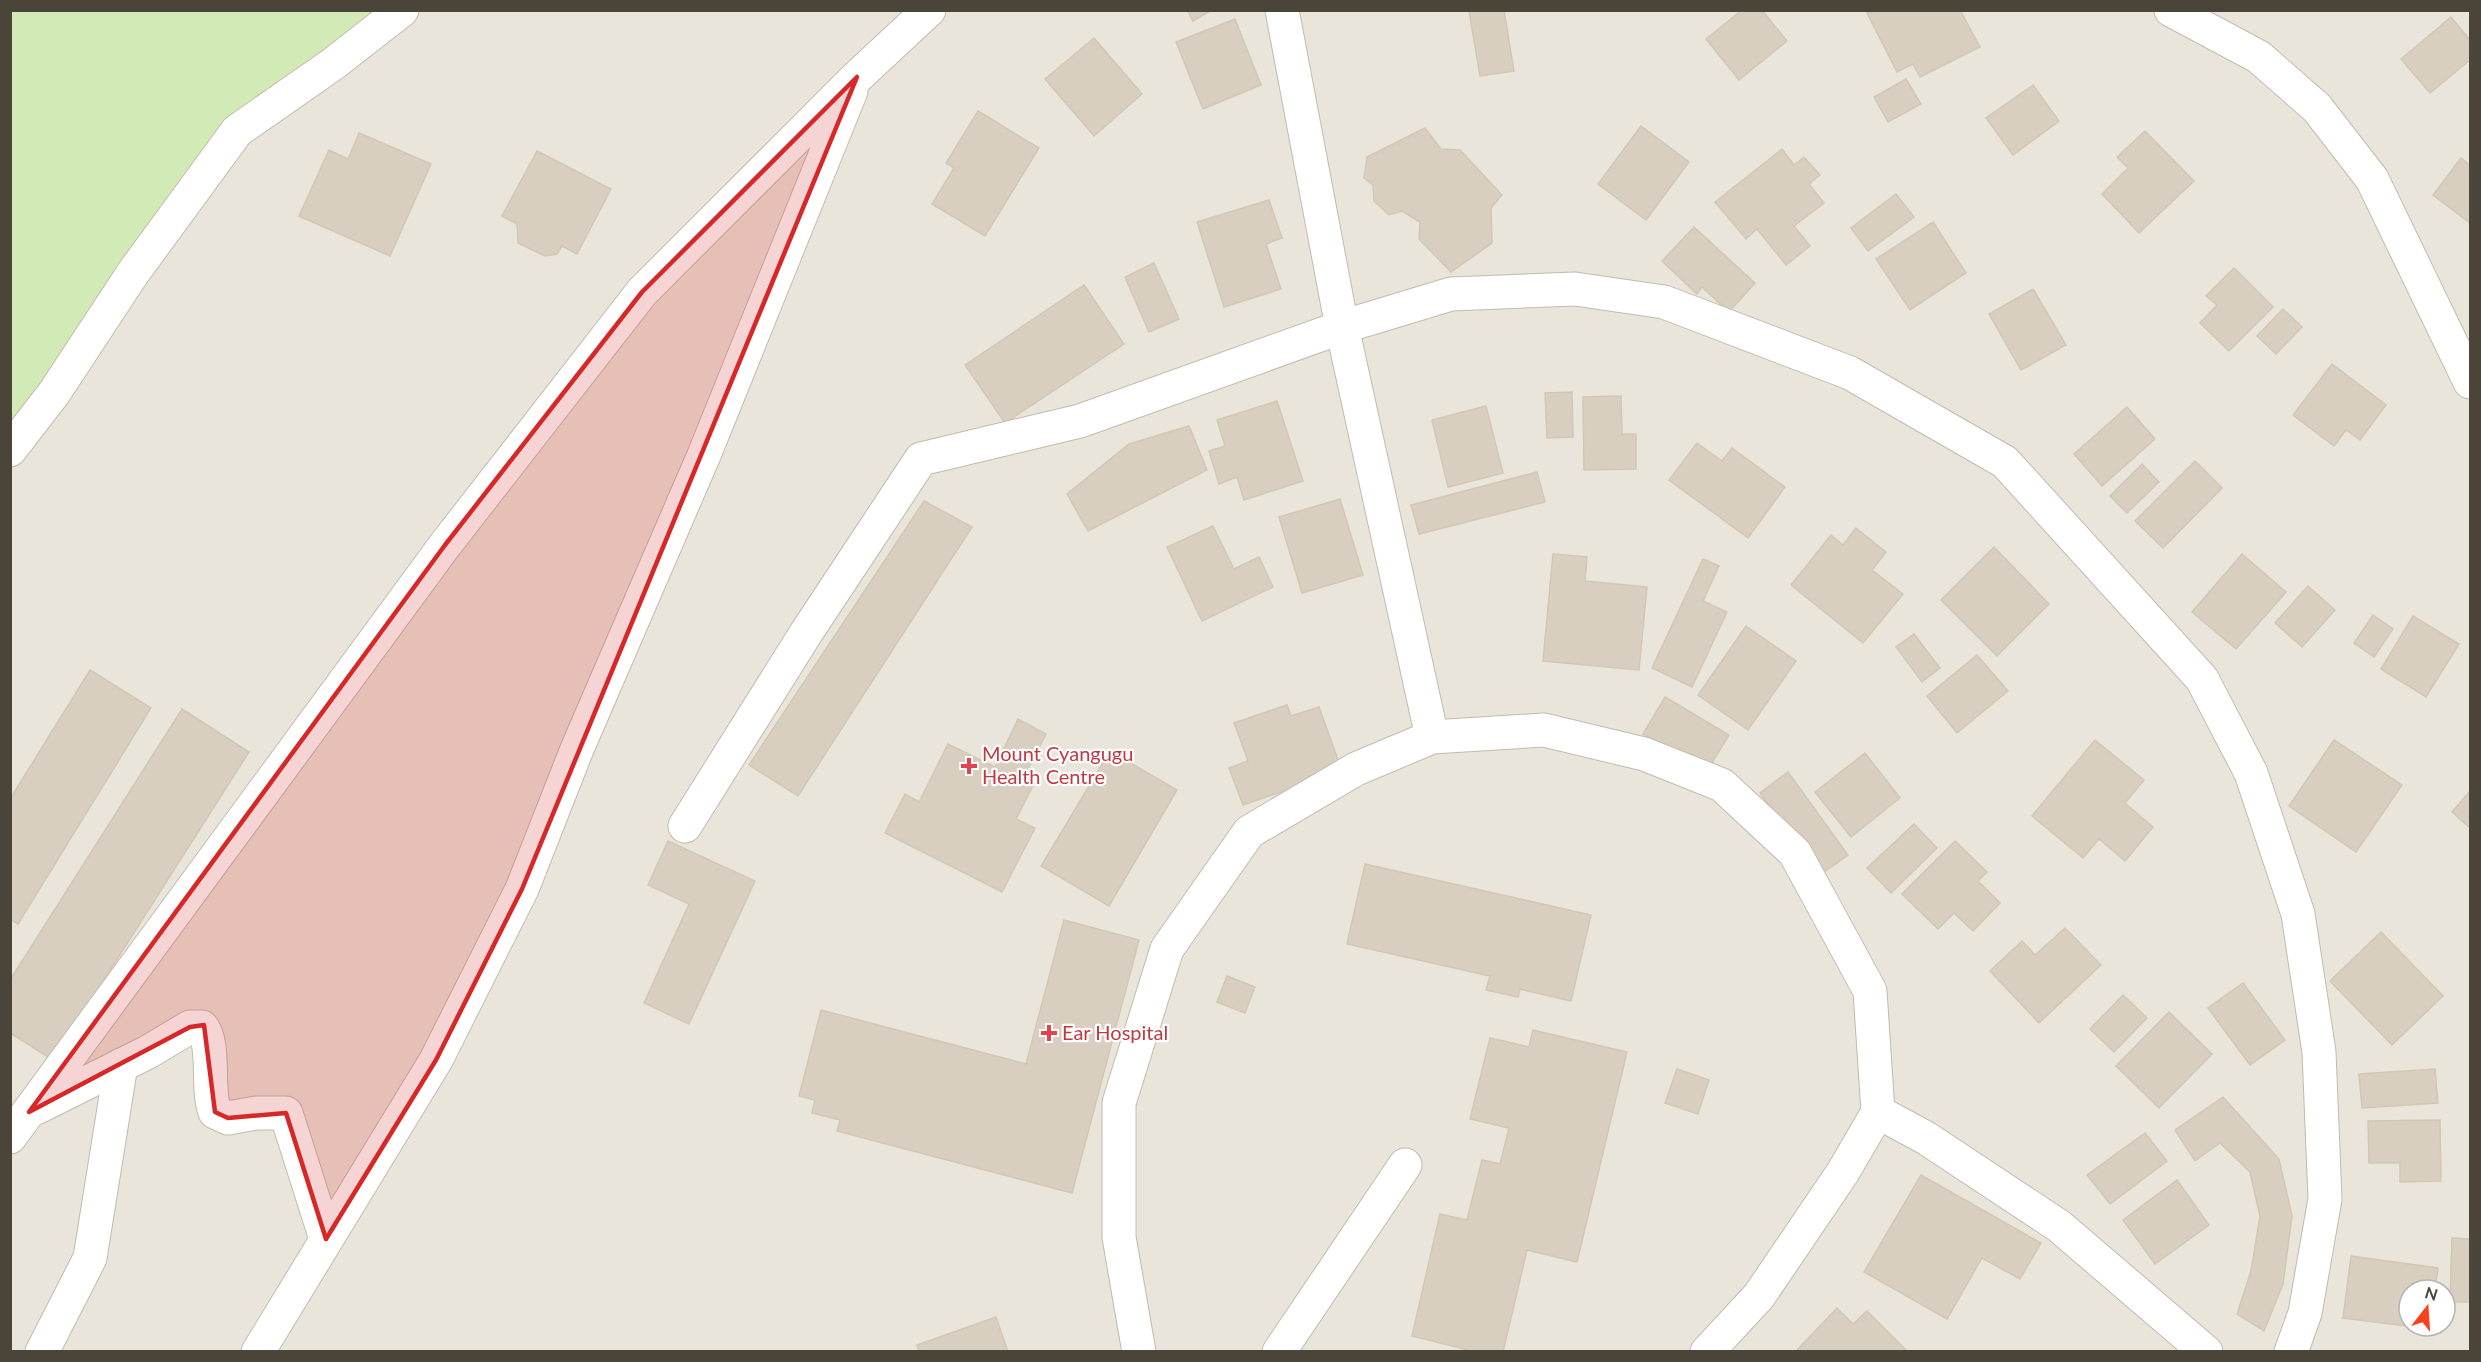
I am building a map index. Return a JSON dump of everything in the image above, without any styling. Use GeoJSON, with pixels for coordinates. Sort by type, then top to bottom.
{"type":"FeatureCollection","features":[{"type":"Feature","properties":{"kind":"street"},"geometry":{"type":"LineString","coordinates":[[10,450],[54,393],[132,273],[237,131],[333,64],[402,10]]}},
{"type":"Feature","properties":{"kind":"street"},"geometry":{"type":"LineString","coordinates":[[20,1124],[445,545],[642,292],[857,77],[928,10]]}},
{"type":"Feature","properties":{"kind":"street"},"geometry":{"type":"LineString","coordinates":[[1282,10],[1342,327],[1432,737]]}},
{"type":"Feature","properties":{"kind":"street"},"geometry":{"type":"LineString","coordinates":[[2170,10],[2259,57],[2317,108],[2372,179],[2470,382]]}},
{"type":"Feature","properties":{"kind":"street"},"geometry":{"type":"LineString","coordinates":[[258,1352],[436,1060],[522,889],[577,749],[704,455],[857,77]]}},
{"type":"Feature","properties":{"kind":"street"},"geometry":{"type":"LineString","coordinates":[[685,826],[806,633],[921,459],[1080,421],[1342,327],[1451,294],[1575,289],[1664,302],[1850,373],[2005,462],[2202,679],[2251,773],[2298,914],[2319,1052],[2325,1199],[2304,1313],[2291,1352]]}},
{"type":"Feature","properties":{"kind":"street"},"geometry":{"type":"LineString","coordinates":[[1139,1352],[1119,1237],[1119,1103],[1167,950],[1249,832],[1356,769],[1432,737],[1544,730],[1644,754],[1722,785],[1796,853],[1870,991],[1878,1112],[1843,1172],[1759,1296],[1713,1350]]}},
{"type":"Feature","properties":{"kind":"street"},"geometry":{"type":"LineString","coordinates":[[20,1124],[190,1027],[202,1027],[207,1041],[210,1094],[215,1112],[228,1118],[256,1113],[286,1113],[326,1239]]}},
{"type":"Feature","properties":{"kind":"street"},"geometry":{"type":"LineString","coordinates":[[42,1352],[90,1258],[121,1065]]}},
{"type":"Feature","properties":{"kind":"street"},"geometry":{"type":"LineString","coordinates":[[1878,1112],[1926,1138],[2059,1226],[2206,1352]]}},
{"type":"Feature","properties":{"kind":"street"},"geometry":{"type":"LineString","coordinates":[[1279,1352],[1405,1165]]}},
{"type":"Feature","properties":{"kind":"highlighted area"},"geometry":{"type":"Polygon","coordinates":[[[857,77],[522,889],[436,1060],[326,1239],[286,1113],[228,1118],[215,1112],[204,1025],[190,1027],[29,1112],[445,545],[642,292],[857,77]]]}},
{"type":"Feature","properties":{"kind":"shaded area"},"geometry":{"type":"Polygon","coordinates":[[[402,11],[2470,11],[2470,1351],[11,1351],[10,450],[237,131],[402,11]]]}},
{"type":"Feature","properties":{"kind":"green space"},"geometry":{"type":"Polygon","coordinates":[[[11,11],[402,11],[237,131],[11,450],[11,11]]]}},
{"type":"Feature","properties":{"kind":"building"},"geometry":{"type":"Polygon","coordinates":[[[1187,10],[1212,10],[1193,21],[1187,10]]]}},
{"type":"Feature","properties":{"kind":"building"},"geometry":{"type":"Polygon","coordinates":[[[1504,10],[1514,71],[1480,76],[1469,11],[1504,10]]]}},
{"type":"Feature","properties":{"kind":"building"},"geometry":{"type":"Polygon","coordinates":[[[1742,10],[1762,10],[1787,41],[1739,80],[1706,39],[1742,10]]]}},
{"type":"Feature","properties":{"kind":"building"},"geometry":{"type":"Polygon","coordinates":[[[1872,10],[1960,10],[1980,47],[1920,77],[1913,64],[1897,72],[1867,13],[1872,10]]]}},
{"type":"Feature","properties":{"kind":"building"},"geometry":{"type":"Polygon","coordinates":[[[2451,17],[2470,40],[2470,60],[2430,93],[2401,59],[2451,17]]]}},
{"type":"Feature","properties":{"kind":"building"},"geometry":{"type":"Polygon","coordinates":[[[1235,19],[1261,85],[1203,109],[1176,42],[1235,19]]]}},
{"type":"Feature","properties":{"kind":"building"},"geometry":{"type":"Polygon","coordinates":[[[1094,38],[1142,94],[1094,136],[1045,79],[1094,38]]]}},
{"type":"Feature","properties":{"kind":"building"},"geometry":{"type":"Polygon","coordinates":[[[1906,79],[1921,104],[1888,122],[1874,97],[1906,79]]]}},
{"type":"Feature","properties":{"kind":"building"},"geometry":{"type":"Polygon","coordinates":[[[2033,85],[2059,121],[2013,155],[1986,118],[2033,85]]]}},
{"type":"Feature","properties":{"kind":"building"},"geometry":{"type":"Polygon","coordinates":[[[978,111],[1039,148],[985,236],[932,204],[954,168],[946,163],[978,111]]]}},
{"type":"Feature","properties":{"kind":"building"},"geometry":{"type":"Polygon","coordinates":[[[1641,126],[1689,162],[1646,220],[1598,184],[1641,126]]]}},
{"type":"Feature","properties":{"kind":"building"},"geometry":{"type":"Polygon","coordinates":[[[1425,128],[1441,149],[1460,150],[1502,195],[1491,208],[1492,243],[1451,272],[1419,239],[1420,222],[1402,211],[1389,215],[1374,201],[1373,185],[1364,178],[1367,157],[1425,128]]]}},
{"type":"Feature","properties":{"kind":"building"},"geometry":{"type":"Polygon","coordinates":[[[2145,131],[2194,181],[2139,233],[2102,194],[2128,168],[2117,157],[2145,131]]]}},
{"type":"Feature","properties":{"kind":"building"},"geometry":{"type":"Polygon","coordinates":[[[359,133],[431,164],[390,256],[299,216],[329,150],[348,159],[359,133]]]}},
{"type":"Feature","properties":{"kind":"building"},"geometry":{"type":"Polygon","coordinates":[[[1782,149],[1794,165],[1804,157],[1820,175],[1809,184],[1824,203],[1794,226],[1810,246],[1786,265],[1757,229],[1746,239],[1715,202],[1782,149]]]}},
{"type":"Feature","properties":{"kind":"building"},"geometry":{"type":"Polygon","coordinates":[[[537,151],[611,189],[577,254],[562,246],[557,254],[545,256],[518,243],[517,224],[502,216],[537,151]]]}},
{"type":"Feature","properties":{"kind":"building"},"geometry":{"type":"Polygon","coordinates":[[[2461,158],[2470,165],[2470,223],[2433,195],[2461,158]]]}},
{"type":"Feature","properties":{"kind":"building"},"geometry":{"type":"Polygon","coordinates":[[[1896,194],[1914,217],[1868,251],[1851,228],[1896,194]]]}},
{"type":"Feature","properties":{"kind":"building"},"geometry":{"type":"Polygon","coordinates":[[[1269,200],[1282,238],[1266,244],[1281,289],[1224,307],[1197,222],[1269,200]]]}},
{"type":"Feature","properties":{"kind":"building"},"geometry":{"type":"Polygon","coordinates":[[[1933,222],[1966,273],[1910,310],[1876,259],[1933,222]]]}},
{"type":"Feature","properties":{"kind":"building"},"geometry":{"type":"Polygon","coordinates":[[[1694,227],[1755,283],[1729,312],[1702,287],[1697,294],[1662,261],[1694,227]]]}},
{"type":"Feature","properties":{"kind":"building"},"geometry":{"type":"Polygon","coordinates":[[[1154,263],[1179,319],[1149,332],[1125,277],[1154,263]]]}},
{"type":"Feature","properties":{"kind":"building"},"geometry":{"type":"Polygon","coordinates":[[[2234,268],[2273,307],[2229,351],[2200,323],[2217,305],[2206,296],[2234,268]]]}},
{"type":"Feature","properties":{"kind":"building"},"geometry":{"type":"Polygon","coordinates":[[[1084,285],[1124,344],[1005,423],[965,365],[1084,285]]]}},
{"type":"Feature","properties":{"kind":"building"},"geometry":{"type":"Polygon","coordinates":[[[2033,289],[2066,345],[2021,370],[1989,314],[2033,289]]]}},
{"type":"Feature","properties":{"kind":"building"},"geometry":{"type":"Polygon","coordinates":[[[2283,309],[2302,327],[2276,354],[2257,336],[2283,309]]]}},
{"type":"Feature","properties":{"kind":"building"},"geometry":{"type":"Polygon","coordinates":[[[2332,364],[2386,405],[2360,440],[2346,430],[2334,446],[2293,415],[2332,364]]]}},
{"type":"Feature","properties":{"kind":"building"},"geometry":{"type":"Polygon","coordinates":[[[1572,392],[1573,437],[1547,438],[1545,393],[1572,392]]]}},
{"type":"Feature","properties":{"kind":"building"},"geometry":{"type":"Polygon","coordinates":[[[1621,396],[1622,434],[1636,434],[1636,469],[1584,470],[1583,397],[1621,396]]]}},
{"type":"Feature","properties":{"kind":"building"},"geometry":{"type":"Polygon","coordinates":[[[1277,401],[1303,481],[1244,500],[1237,477],[1219,484],[1209,451],[1225,446],[1217,420],[1277,401]]]}},
{"type":"Feature","properties":{"kind":"building"},"geometry":{"type":"Polygon","coordinates":[[[1486,406],[1503,473],[1448,487],[1432,420],[1486,406]]]}},
{"type":"Feature","properties":{"kind":"building"},"geometry":{"type":"Polygon","coordinates":[[[2127,407],[2155,439],[2102,486],[2074,454],[2127,407]]]}},
{"type":"Feature","properties":{"kind":"building"},"geometry":{"type":"Polygon","coordinates":[[[1189,426],[1207,470],[1088,531],[1067,494],[1129,444],[1189,426]]]}},
{"type":"Feature","properties":{"kind":"building"},"geometry":{"type":"Polygon","coordinates":[[[1697,443],[1722,461],[1732,448],[1785,487],[1748,538],[1669,480],[1697,443]]]}},
{"type":"Feature","properties":{"kind":"building"},"geometry":{"type":"Polygon","coordinates":[[[2195,461],[2222,488],[2163,548],[2135,521],[2195,461]]]}},
{"type":"Feature","properties":{"kind":"building"},"geometry":{"type":"Polygon","coordinates":[[[2142,464],[2159,482],[2127,513],[2110,496],[2142,464]]]}},
{"type":"Feature","properties":{"kind":"building"},"geometry":{"type":"Polygon","coordinates":[[[1537,472],[1545,502],[1419,534],[1411,505],[1537,472]]]}},
{"type":"Feature","properties":{"kind":"building"},"geometry":{"type":"Polygon","coordinates":[[[1340,499],[1363,575],[1302,593],[1279,517],[1340,499]]]}},
{"type":"Feature","properties":{"kind":"building"},"geometry":{"type":"Polygon","coordinates":[[[924,501],[972,527],[798,796],[749,765],[924,501]]]}},
{"type":"Feature","properties":{"kind":"building"},"geometry":{"type":"Polygon","coordinates":[[[1213,526],[1234,569],[1259,557],[1273,587],[1202,621],[1167,547],[1213,526]]]}},
{"type":"Feature","properties":{"kind":"building"},"geometry":{"type":"Polygon","coordinates":[[[1856,528],[1886,552],[1872,570],[1903,594],[1863,643],[1791,585],[1831,535],[1843,545],[1856,528]]]}},
{"type":"Feature","properties":{"kind":"building"},"geometry":{"type":"Polygon","coordinates":[[[1994,547],[2049,604],[1997,656],[1941,600],[1994,547]]]}},
{"type":"Feature","properties":{"kind":"building"},"geometry":{"type":"Polygon","coordinates":[[[1553,554],[1587,557],[1585,581],[1647,587],[1639,670],[1543,661],[1553,554]]]}},
{"type":"Feature","properties":{"kind":"building"},"geometry":{"type":"Polygon","coordinates":[[[2242,554],[2286,592],[2236,649],[2192,612],[2242,554]]]}},
{"type":"Feature","properties":{"kind":"building"},"geometry":{"type":"Polygon","coordinates":[[[1703,559],[1719,566],[1703,601],[1727,612],[1692,687],[1652,668],[1703,559]]]}},
{"type":"Feature","properties":{"kind":"building"},"geometry":{"type":"Polygon","coordinates":[[[2308,586],[2335,610],[2302,647],[2275,623],[2308,586]]]}},
{"type":"Feature","properties":{"kind":"building"},"geometry":{"type":"Polygon","coordinates":[[[2373,615],[2393,629],[2374,657],[2354,643],[2373,615]]]}},
{"type":"Feature","properties":{"kind":"building"},"geometry":{"type":"Polygon","coordinates":[[[2413,616],[2459,644],[2426,697],[2381,669],[2413,616]]]}},
{"type":"Feature","properties":{"kind":"building"},"geometry":{"type":"Polygon","coordinates":[[[1746,626],[1796,661],[1748,730],[1698,695],[1746,626]]]}},
{"type":"Feature","properties":{"kind":"building"},"geometry":{"type":"Polygon","coordinates":[[[1914,634],[1940,668],[1922,682],[1896,647],[1914,634]]]}},
{"type":"Feature","properties":{"kind":"building"},"geometry":{"type":"Polygon","coordinates":[[[1977,655],[2008,691],[1957,733],[1927,696],[1977,655]]]}},
{"type":"Feature","properties":{"kind":"building"},"geometry":{"type":"Polygon","coordinates":[[[90,670],[151,708],[18,924],[10,919],[10,799],[90,670]]]}},
{"type":"Feature","properties":{"kind":"building"},"geometry":{"type":"Polygon","coordinates":[[[1665,697],[1729,735],[1707,771],[1643,734],[1665,697]]]}},
{"type":"Feature","properties":{"kind":"building"},"geometry":{"type":"Polygon","coordinates":[[[1287,705],[1291,716],[1319,707],[1342,771],[1243,805],[1229,768],[1248,761],[1234,723],[1287,705]]]}},
{"type":"Feature","properties":{"kind":"building"},"geometry":{"type":"Polygon","coordinates":[[[182,709],[249,752],[53,1060],[10,1033],[10,980],[182,709]]]}},
{"type":"Feature","properties":{"kind":"building"},"geometry":{"type":"Polygon","coordinates":[[[1018,719],[1046,734],[1024,777],[1036,780],[1016,819],[1035,828],[1002,892],[885,833],[905,794],[919,802],[948,744],[995,767],[1018,719]]]}},
{"type":"Feature","properties":{"kind":"building"},"geometry":{"type":"Polygon","coordinates":[[[2095,740],[2144,780],[2125,803],[2153,827],[2125,861],[2099,839],[2083,858],[2032,816],[2095,740]]]}},
{"type":"Feature","properties":{"kind":"building"},"geometry":{"type":"Polygon","coordinates":[[[2334,740],[2402,785],[2356,852],[2289,806],[2334,740]]]}},
{"type":"Feature","properties":{"kind":"building"},"geometry":{"type":"Polygon","coordinates":[[[1110,751],[1177,790],[1109,906],[1041,866],[1110,751]]]}},
{"type":"Feature","properties":{"kind":"building"},"geometry":{"type":"Polygon","coordinates":[[[1865,753],[1900,798],[1851,837],[1815,792],[1865,753]]]}},
{"type":"Feature","properties":{"kind":"building"},"geometry":{"type":"Polygon","coordinates":[[[1788,772],[1848,855],[1820,875],[1760,793],[1788,772]]]}},
{"type":"Feature","properties":{"kind":"building"},"geometry":{"type":"Polygon","coordinates":[[[2470,791],[2470,828],[2452,812],[2470,791]]]}},
{"type":"Feature","properties":{"kind":"building"},"geometry":{"type":"Polygon","coordinates":[[[1914,824],[1937,848],[1891,893],[1867,868],[1914,824]]]}},
{"type":"Feature","properties":{"kind":"building"},"geometry":{"type":"Polygon","coordinates":[[[668,841],[755,881],[689,1024],[644,1003],[689,904],[648,885],[668,841]]]}},
{"type":"Feature","properties":{"kind":"building"},"geometry":{"type":"Polygon","coordinates":[[[1955,841],[1987,872],[1978,881],[2000,903],[1973,931],[1954,913],[1938,929],[1902,894],[1955,841]]]}},
{"type":"Feature","properties":{"kind":"building"},"geometry":{"type":"Polygon","coordinates":[[[1365,864],[1591,915],[1571,1001],[1520,989],[1518,997],[1486,990],[1490,976],[1347,944],[1365,864]]]}},
{"type":"Feature","properties":{"kind":"building"},"geometry":{"type":"Polygon","coordinates":[[[1064,920],[1139,940],[1072,1193],[837,1131],[840,1120],[812,1113],[815,1100],[799,1096],[821,1010],[1026,1064],[1064,920]]]}},
{"type":"Feature","properties":{"kind":"building"},"geometry":{"type":"Polygon","coordinates":[[[2065,928],[2101,965],[2039,1023],[1990,971],[2022,941],[2035,955],[2065,928]]]}},
{"type":"Feature","properties":{"kind":"building"},"geometry":{"type":"Polygon","coordinates":[[[2381,932],[2443,996],[2392,1045],[2330,981],[2381,932]]]}},
{"type":"Feature","properties":{"kind":"building"},"geometry":{"type":"Polygon","coordinates":[[[1227,976],[1255,987],[1245,1013],[1217,1002],[1227,976]]]}},
{"type":"Feature","properties":{"kind":"building"},"geometry":{"type":"Polygon","coordinates":[[[2243,983],[2285,1040],[2250,1065],[2208,1008],[2243,983]]]}},
{"type":"Feature","properties":{"kind":"building"},"geometry":{"type":"Polygon","coordinates":[[[2123,995],[2147,1018],[2114,1052],[2090,1029],[2123,995]]]}},
{"type":"Feature","properties":{"kind":"building"},"geometry":{"type":"Polygon","coordinates":[[[2169,1012],[2212,1054],[2159,1108],[2116,1066],[2169,1012]]]}},
{"type":"Feature","properties":{"kind":"building"},"geometry":{"type":"Polygon","coordinates":[[[1533,1030],[1627,1052],[1577,1262],[1527,1250],[1503,1352],[1476,1352],[1412,1336],[1440,1214],[1467,1220],[1482,1160],[1500,1164],[1509,1128],[1470,1119],[1490,1038],[1529,1047],[1533,1030]]]}},
{"type":"Feature","properties":{"kind":"building"},"geometry":{"type":"Polygon","coordinates":[[[1677,1069],[1709,1080],[1698,1114],[1665,1103],[1677,1069]]]}},
{"type":"Feature","properties":{"kind":"building"},"geometry":{"type":"Polygon","coordinates":[[[2435,1069],[2438,1103],[2362,1108],[2359,1074],[2435,1069]]]}},
{"type":"Feature","properties":{"kind":"building"},"geometry":{"type":"Polygon","coordinates":[[[2223,1097],[2279,1159],[2292,1216],[2283,1284],[2264,1331],[2237,1314],[2251,1271],[2260,1216],[2250,1172],[2220,1143],[2195,1161],[2175,1130],[2223,1097]]]}},
{"type":"Feature","properties":{"kind":"building"},"geometry":{"type":"Polygon","coordinates":[[[2440,1120],[2441,1181],[2400,1182],[2400,1163],[2369,1163],[2368,1121],[2440,1120]]]}},
{"type":"Feature","properties":{"kind":"building"},"geometry":{"type":"Polygon","coordinates":[[[2145,1133],[2167,1161],[2110,1204],[2087,1175],[2145,1133]]]}},
{"type":"Feature","properties":{"kind":"building"},"geometry":{"type":"Polygon","coordinates":[[[1921,1175],[2041,1243],[2020,1279],[1982,1258],[1947,1319],[1864,1272],[1921,1175]]]}},
{"type":"Feature","properties":{"kind":"building"},"geometry":{"type":"Polygon","coordinates":[[[2177,1180],[2209,1225],[2155,1264],[2123,1220],[2177,1180]]]}},
{"type":"Feature","properties":{"kind":"building"},"geometry":{"type":"Polygon","coordinates":[[[2452,1238],[2470,1239],[2470,1302],[2457,1302],[2457,1278],[2451,1278],[2452,1238]]]}},
{"type":"Feature","properties":{"kind":"building"},"geometry":{"type":"Polygon","coordinates":[[[2351,1256],[2438,1268],[2437,1278],[2397,1278],[2397,1325],[2343,1318],[2351,1256]]]}},
{"type":"Feature","properties":{"kind":"building"},"geometry":{"type":"Polygon","coordinates":[[[1837,1308],[1853,1324],[1867,1311],[1908,1352],[1795,1352],[1837,1308]]]}},
{"type":"Feature","properties":{"kind":"building"},"geometry":{"type":"Polygon","coordinates":[[[996,1317],[1008,1352],[919,1352],[917,1345],[996,1317]]]}},
{"type":"Feature","properties":{"kind":"place","name":"Mount Cyangugu Health Centre"},"geometry":{"type":"Point","coordinates":[969,766]}},
{"type":"Feature","properties":{"kind":"place","name":"Ear Hospital"},"geometry":{"type":"Point","coordinates":[1049,1033]}}]}
